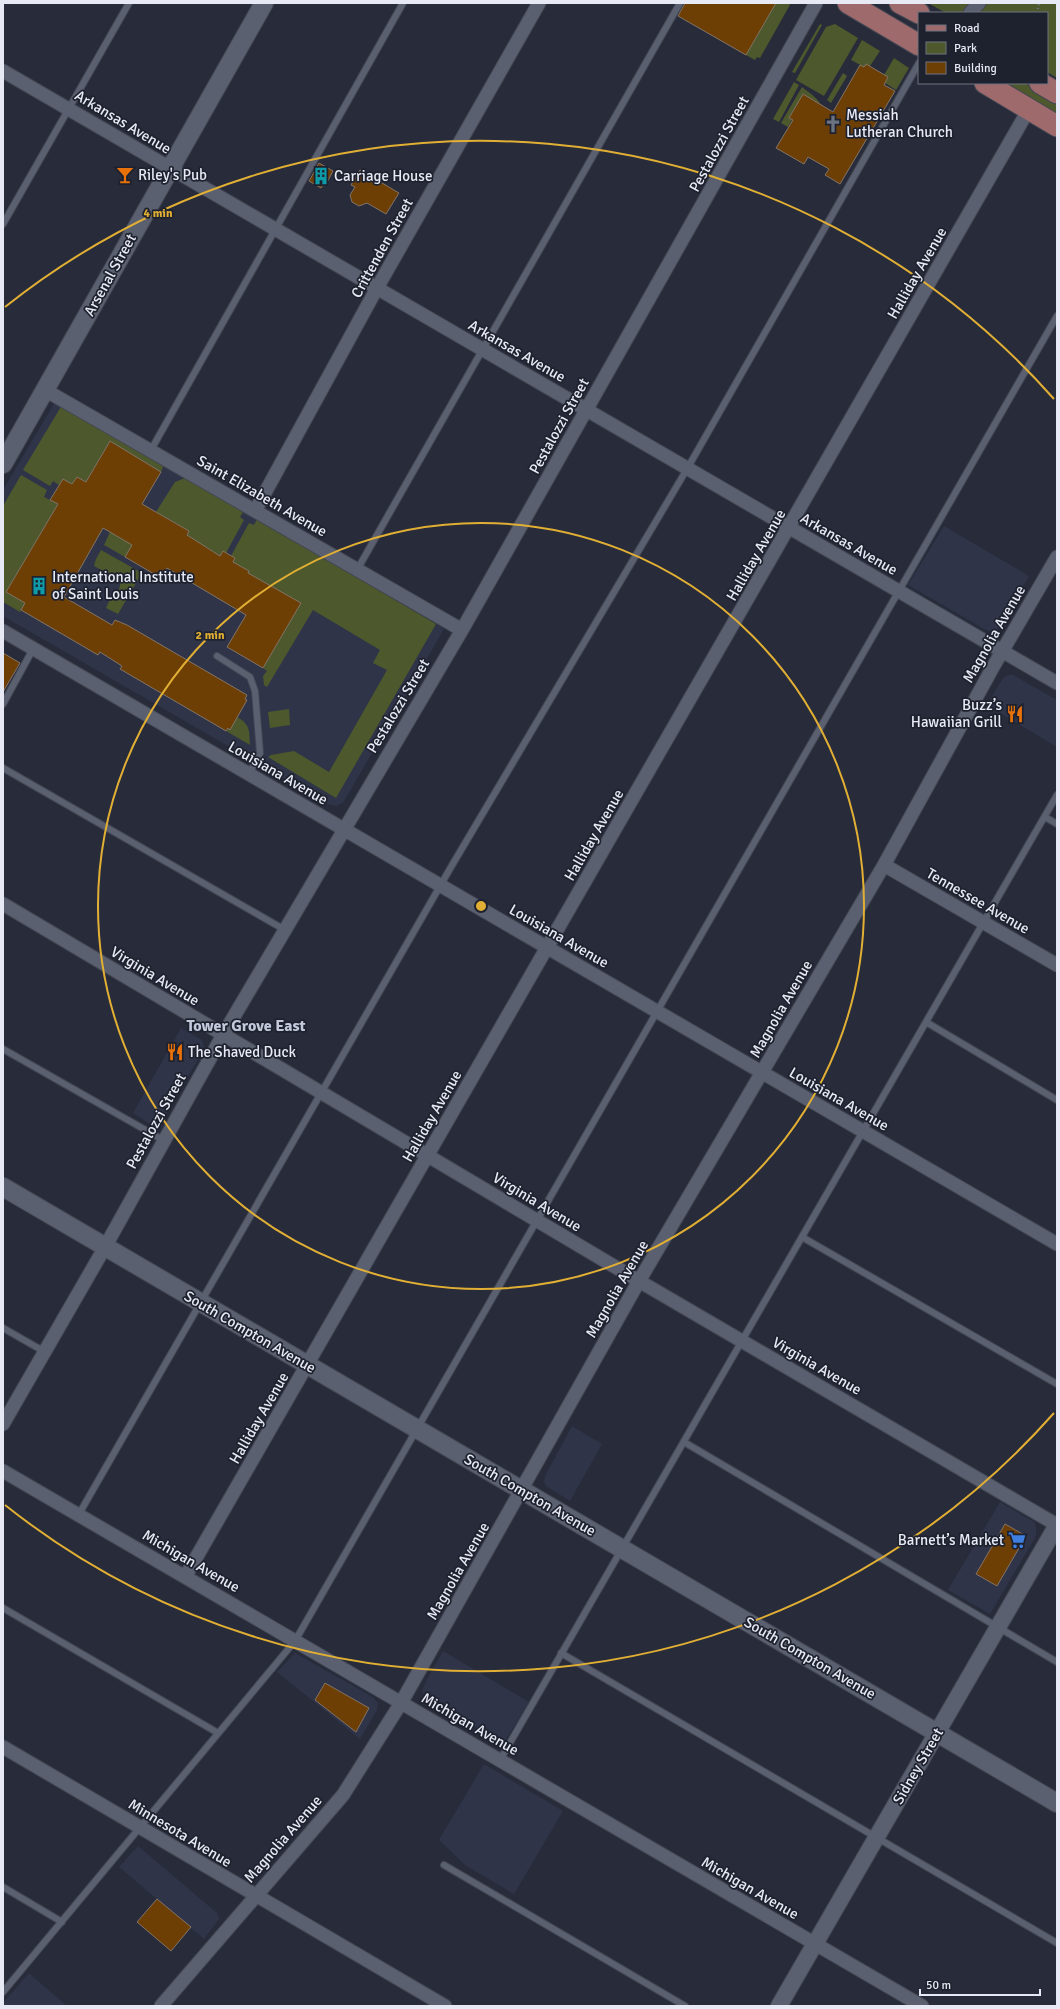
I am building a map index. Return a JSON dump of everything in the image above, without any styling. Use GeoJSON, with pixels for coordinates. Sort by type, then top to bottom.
{"type":"FeatureCollection","features":[{"type":"Feature","properties":{"kind":"main road","name":"Arsenal Street"},"geometry":{"type":"LineString","coordinates":[[3,464],[264,3]]}},
{"type":"Feature","properties":{"kind":"main road"},"geometry":{"type":"LineString","coordinates":[[848,3],[918,44]]}},
{"type":"Feature","properties":{"kind":"main road"},"geometry":{"type":"LineString","coordinates":[[900,3],[918,13]]}},
{"type":"Feature","properties":{"kind":"main road"},"geometry":{"type":"LineString","coordinates":[[987,84],[1057,126]]}},
{"type":"Feature","properties":{"kind":"main road"},"geometry":{"type":"LineString","coordinates":[[1042,84],[1057,93]]}},
{"type":"Feature","properties":{"kind":"main road","name":"South Compton Avenue"},"geometry":{"type":"LineString","coordinates":[[3,1187],[1057,1803]]}},
{"type":"Feature","properties":{"kind":"street","name":"Crittenden Street"},"geometry":{"type":"LineString","coordinates":[[255,511],[378,288],[539,3]]}},
{"type":"Feature","properties":{"kind":"street","name":"Pestalozzi Street"},"geometry":{"type":"LineString","coordinates":[[3,1424],[223,1035],[343,829],[462,630],[816,3]]}},
{"type":"Feature","properties":{"kind":"street","name":"Arkansas Avenue"},"geometry":{"type":"LineString","coordinates":[[3,71],[1057,683]]}},
{"type":"Feature","properties":{"kind":"street","name":"Halliday Avenue"},"geometry":{"type":"LineString","coordinates":[[185,1577],[790,528],[1029,109]]}},
{"type":"Feature","properties":{"kind":"street","name":"Saint Elizabeth Avenue"},"geometry":{"type":"LineString","coordinates":[[45,390],[462,630]]}},
{"type":"Feature","properties":{"kind":"street","name":"Magnolia Avenue"},"geometry":{"type":"LineString","coordinates":[[161,2006],[343,1794],[401,1703],[639,1280],[884,865],[1002,651],[1057,557]]}},
{"type":"Feature","properties":{"kind":"street","name":"Louisiana Avenue"},"geometry":{"type":"LineString","coordinates":[[3,631],[248,775],[1057,1244]]}},
{"type":"Feature","properties":{"kind":"street","name":"Tennessee Avenue"},"geometry":{"type":"LineString","coordinates":[[884,865],[1057,965]]}},
{"type":"Feature","properties":{"kind":"street","name":"Virginia Avenue"},"geometry":{"type":"LineString","coordinates":[[3,904],[536,1220],[1057,1525]]}},
{"type":"Feature","properties":{"kind":"street","name":"Michigan Avenue"},"geometry":{"type":"LineString","coordinates":[[3,1471],[922,2006]]}},
{"type":"Feature","properties":{"kind":"street","name":"Sidney Street"},"geometry":{"type":"LineString","coordinates":[[779,2006],[1057,1525]]}},
{"type":"Feature","properties":{"kind":"street","name":"Minnesota Avenue"},"geometry":{"type":"LineString","coordinates":[[3,1747],[445,2006]]}},
{"type":"Feature","properties":{"kind":"lane"},"geometry":{"type":"LineString","coordinates":[[3,224],[129,3]]}},
{"type":"Feature","properties":{"kind":"lane"},"geometry":{"type":"LineString","coordinates":[[151,450],[403,3]]}},
{"type":"Feature","properties":{"kind":"lane"},"geometry":{"type":"LineString","coordinates":[[357,570],[680,3]]}},
{"type":"Feature","properties":{"kind":"lane"},"geometry":{"type":"LineString","coordinates":[[79,1514],[202,1304],[321,1093],[441,886],[687,468],[918,65]]}},
{"type":"Feature","properties":{"kind":"lane"},"geometry":{"type":"LineString","coordinates":[[3,1992],[295,1640],[1057,316]]}},
{"type":"Feature","properties":{"kind":"lane"},"geometry":{"type":"LineString","coordinates":[[3,704],[32,649]]}},
{"type":"Feature","properties":{"kind":"lane"},"geometry":{"type":"LineString","coordinates":[[217,656],[250,677],[255,691],[260,753],[248,775]]}},
{"type":"Feature","properties":{"kind":"lane"},"geometry":{"type":"LineString","coordinates":[[3,768],[285,930]]}},
{"type":"Feature","properties":{"kind":"lane"},"geometry":{"type":"LineString","coordinates":[[500,1760],[1057,795]]}},
{"type":"Feature","properties":{"kind":"lane"},"geometry":{"type":"LineString","coordinates":[[1045,817],[1057,824]]}},
{"type":"Feature","properties":{"kind":"lane"},"geometry":{"type":"LineString","coordinates":[[926,1022],[1057,1100]]}},
{"type":"Feature","properties":{"kind":"lane"},"geometry":{"type":"LineString","coordinates":[[3,1049],[163,1140]]}},
{"type":"Feature","properties":{"kind":"lane"},"geometry":{"type":"LineString","coordinates":[[802,1237],[1057,1384]]}},
{"type":"Feature","properties":{"kind":"lane"},"geometry":{"type":"LineString","coordinates":[[3,1328],[45,1352]]}},
{"type":"Feature","properties":{"kind":"lane"},"geometry":{"type":"LineString","coordinates":[[684,1442],[1057,1662]]}},
{"type":"Feature","properties":{"kind":"lane"},"geometry":{"type":"LineString","coordinates":[[3,1608],[218,1733]]}},
{"type":"Feature","properties":{"kind":"lane"},"geometry":{"type":"LineString","coordinates":[[561,1653],[1057,1943]]}},
{"type":"Feature","properties":{"kind":"lane"},"geometry":{"type":"LineString","coordinates":[[444,1865],[685,2006]]}},
{"type":"Feature","properties":{"kind":"lane"},"geometry":{"type":"LineString","coordinates":[[3,1888],[62,1922]]}},
{"type":"Feature","properties":{"kind":"shaded area"},"geometry":{"type":"Polygon","coordinates":[[[55,402],[444,629],[343,803],[336,806],[328,804],[3,616],[3,490],[55,402]]]}},
{"type":"Feature","properties":{"kind":"shaded area"},"geometry":{"type":"Polygon","coordinates":[[[944,526],[1029,576],[999,627],[993,632],[986,630],[908,585],[944,526]]]}},
{"type":"Feature","properties":{"kind":"shaded area"},"geometry":{"type":"Polygon","coordinates":[[[1008,675],[1013,675],[1057,700],[1057,747],[987,705],[1003,678],[1008,675]]]}},
{"type":"Feature","properties":{"kind":"shaded area"},"geometry":{"type":"Polygon","coordinates":[[[181,1028],[202,1040],[204,1046],[202,1053],[157,1129],[133,1113],[181,1028]]]}},
{"type":"Feature","properties":{"kind":"shaded area"},"geometry":{"type":"Polygon","coordinates":[[[572,1426],[602,1444],[570,1501],[547,1487],[544,1482],[545,1476],[572,1426]]]}},
{"type":"Feature","properties":{"kind":"shaded area"},"geometry":{"type":"Polygon","coordinates":[[[1000,1502],[1034,1522],[1036,1527],[1036,1536],[990,1614],[948,1590],[1000,1502]]]}},
{"type":"Feature","properties":{"kind":"shaded area"},"geometry":{"type":"Polygon","coordinates":[[[443,1651],[529,1702],[503,1744],[425,1696],[422,1692],[424,1685],[443,1651]]]}},
{"type":"Feature","properties":{"kind":"shaded area"},"geometry":{"type":"Polygon","coordinates":[[[295,1653],[373,1697],[378,1703],[377,1710],[360,1739],[277,1672],[295,1653]]]}},
{"type":"Feature","properties":{"kind":"shaded area"},"geometry":{"type":"Polygon","coordinates":[[[484,1764],[563,1811],[514,1894],[465,1865],[439,1840],[484,1764]]]}},
{"type":"Feature","properties":{"kind":"shaded area"},"geometry":{"type":"Polygon","coordinates":[[[138,1846],[217,1913],[219,1919],[204,1939],[119,1867],[138,1846]]]}},
{"type":"Feature","properties":{"kind":"shaded area"},"geometry":{"type":"Polygon","coordinates":[[[29,1973],[67,2006],[3,2006],[3,2003],[29,1973]]]}},
{"type":"Feature","properties":{"kind":"green space"},"geometry":{"type":"Polygon","coordinates":[[[776,3],[791,3],[760,58],[757,57],[755,60],[746,55],[776,3]]]}},
{"type":"Feature","properties":{"kind":"green space"},"geometry":{"type":"Polygon","coordinates":[[[928,3],[1057,3],[1057,78],[1048,73],[1048,12],[944,12],[928,3]]]}},
{"type":"Feature","properties":{"kind":"green space"},"geometry":{"type":"Polygon","coordinates":[[[820,24],[822,25],[795,73],[792,72],[820,24]]]}},
{"type":"Feature","properties":{"kind":"green space"},"geometry":{"type":"Polygon","coordinates":[[[835,24],[858,38],[824,96],[796,80],[826,27],[835,24]]]}},
{"type":"Feature","properties":{"kind":"green space"},"geometry":{"type":"Polygon","coordinates":[[[862,40],[880,51],[870,66],[864,67],[851,60],[862,40]]]}},
{"type":"Feature","properties":{"kind":"green space"},"geometry":{"type":"Polygon","coordinates":[[[894,58],[909,68],[896,90],[885,83],[888,77],[884,75],[894,58]]]}},
{"type":"Feature","properties":{"kind":"green space"},"geometry":{"type":"Polygon","coordinates":[[[843,73],[847,76],[831,103],[827,100],[843,73]]]}},
{"type":"Feature","properties":{"kind":"green space"},"geometry":{"type":"Polygon","coordinates":[[[794,82],[799,85],[779,122],[773,119],[794,82]]]}},
{"type":"Feature","properties":{"kind":"green space"},"geometry":{"type":"Polygon","coordinates":[[[1006,84],[1026,84],[1057,102],[1057,114],[1006,84]]]}},
{"type":"Feature","properties":{"kind":"green space"},"geometry":{"type":"Polygon","coordinates":[[[802,87],[821,105],[803,94],[789,118],[792,120],[788,127],[781,123],[802,87]]]}},
{"type":"Feature","properties":{"kind":"green space"},"geometry":{"type":"Polygon","coordinates":[[[62,405],[162,464],[163,467],[161,472],[110,441],[86,482],[77,477],[72,484],[63,479],[59,485],[53,481],[50,486],[23,470],[62,405]]]}},
{"type":"Feature","properties":{"kind":"green space"},"geometry":{"type":"Polygon","coordinates":[[[21,475],[47,490],[44,497],[58,504],[6,592],[25,603],[20,612],[3,602],[3,506],[21,475]]]}},
{"type":"Feature","properties":{"kind":"green space"},"geometry":{"type":"Polygon","coordinates":[[[185,478],[243,512],[240,517],[244,520],[226,553],[220,556],[205,546],[198,557],[180,547],[189,531],[156,512],[175,482],[185,478]]]}},
{"type":"Feature","properties":{"kind":"green space"},"geometry":{"type":"Polygon","coordinates":[[[257,519],[436,624],[336,798],[268,757],[271,755],[294,751],[329,772],[387,670],[373,663],[380,650],[313,610],[267,687],[264,685],[263,676],[267,671],[263,668],[300,603],[263,582],[258,591],[233,562],[235,558],[231,556],[249,523],[254,525],[257,519]]]}},
{"type":"Feature","properties":{"kind":"green space"},"geometry":{"type":"Polygon","coordinates":[[[110,532],[134,543],[125,557],[104,545],[110,532]]]}},
{"type":"Feature","properties":{"kind":"green space"},"geometry":{"type":"Polygon","coordinates":[[[101,550],[142,573],[118,614],[106,608],[113,593],[119,590],[121,580],[117,574],[107,573],[94,566],[101,550]]]}},
{"type":"Feature","properties":{"kind":"green space"},"geometry":{"type":"Polygon","coordinates":[[[289,709],[290,725],[270,728],[268,712],[289,709]]]}},
{"type":"Feature","properties":{"kind":"green space"},"geometry":{"type":"Polygon","coordinates":[[[237,717],[247,726],[250,745],[226,731],[228,728],[230,729],[237,717]]]}},
{"type":"Feature","properties":{"kind":"building"},"geometry":{"type":"Polygon","coordinates":[[[685,3],[776,3],[746,55],[678,16],[685,3]]]}},
{"type":"Feature","properties":{"kind":"building","name":"Messiah Lutheran Church"},"geometry":{"type":"Polygon","coordinates":[[[866,64],[888,77],[884,85],[895,91],[840,184],[825,175],[829,169],[808,157],[804,164],[776,148],[793,120],[789,118],[803,94],[833,112],[860,65],[864,67],[866,64]]]}},
{"type":"Feature","properties":{"kind":"building","name":"Carriage House"},"geometry":{"type":"Polygon","coordinates":[[[319,163],[333,171],[325,186],[323,185],[321,188],[309,181],[319,163]]]}},
{"type":"Feature","properties":{"kind":"building"},"geometry":{"type":"Polygon","coordinates":[[[360,170],[399,193],[386,214],[367,203],[359,206],[352,202],[350,195],[355,187],[351,185],[360,170]]]}},
{"type":"Feature","properties":{"kind":"building","name":"International Institute of Saint Louis"},"geometry":{"type":"Polygon","coordinates":[[[110,441],[161,472],[142,504],[189,531],[187,535],[220,556],[223,551],[235,558],[233,562],[249,571],[248,573],[301,603],[263,668],[227,647],[246,615],[167,568],[161,578],[125,557],[132,545],[103,528],[64,597],[112,625],[115,620],[127,625],[247,695],[245,699],[247,700],[230,730],[228,728],[226,731],[120,669],[122,666],[100,652],[98,655],[21,610],[25,603],[6,592],[58,504],[50,500],[63,479],[72,484],[77,477],[86,482],[110,441]]]}},
{"type":"Feature","properties":{"kind":"building"},"geometry":{"type":"Polygon","coordinates":[[[3,653],[20,663],[3,692],[3,653]]]}},
{"type":"Feature","properties":{"kind":"building"},"geometry":{"type":"Polygon","coordinates":[[[1005,1524],[1026,1536],[997,1586],[976,1574],[1005,1524]]]}},
{"type":"Feature","properties":{"kind":"building"},"geometry":{"type":"Polygon","coordinates":[[[325,1683],[369,1708],[356,1732],[315,1700],[325,1683]]]}},
{"type":"Feature","properties":{"kind":"building"},"geometry":{"type":"Polygon","coordinates":[[[157,1899],[191,1927],[171,1951],[137,1922],[157,1899]]]}},
{"type":"Feature","properties":{"kind":"place","name":"Messiah Lutheran Church"},"geometry":{"type":"Point","coordinates":[833,124]}},
{"type":"Feature","properties":{"kind":"place","name":"Riley's Pub"},"geometry":{"type":"Point","coordinates":[125,175]}},
{"type":"Feature","properties":{"kind":"place","name":"Carriage House"},"geometry":{"type":"Point","coordinates":[321,176]}},
{"type":"Feature","properties":{"kind":"place","name":"International Institute of Saint Louis"},"geometry":{"type":"Point","coordinates":[39,586]}},
{"type":"Feature","properties":{"kind":"place","name":"Buzz’s Hawaiian Grill"},"geometry":{"type":"Point","coordinates":[1015,714]}},
{"type":"Feature","properties":{"kind":"place","name":"The Shaved Duck"},"geometry":{"type":"Point","coordinates":[175,1052]}},
{"type":"Feature","properties":{"kind":"place","name":"Barnett’s Market"},"geometry":{"type":"Point","coordinates":[1017,1540]}},
{"type":"Feature","properties":{"kind":"district","name":"Tower Grove East"},"geometry":{"type":"Point","coordinates":[246,1025]}}]}
